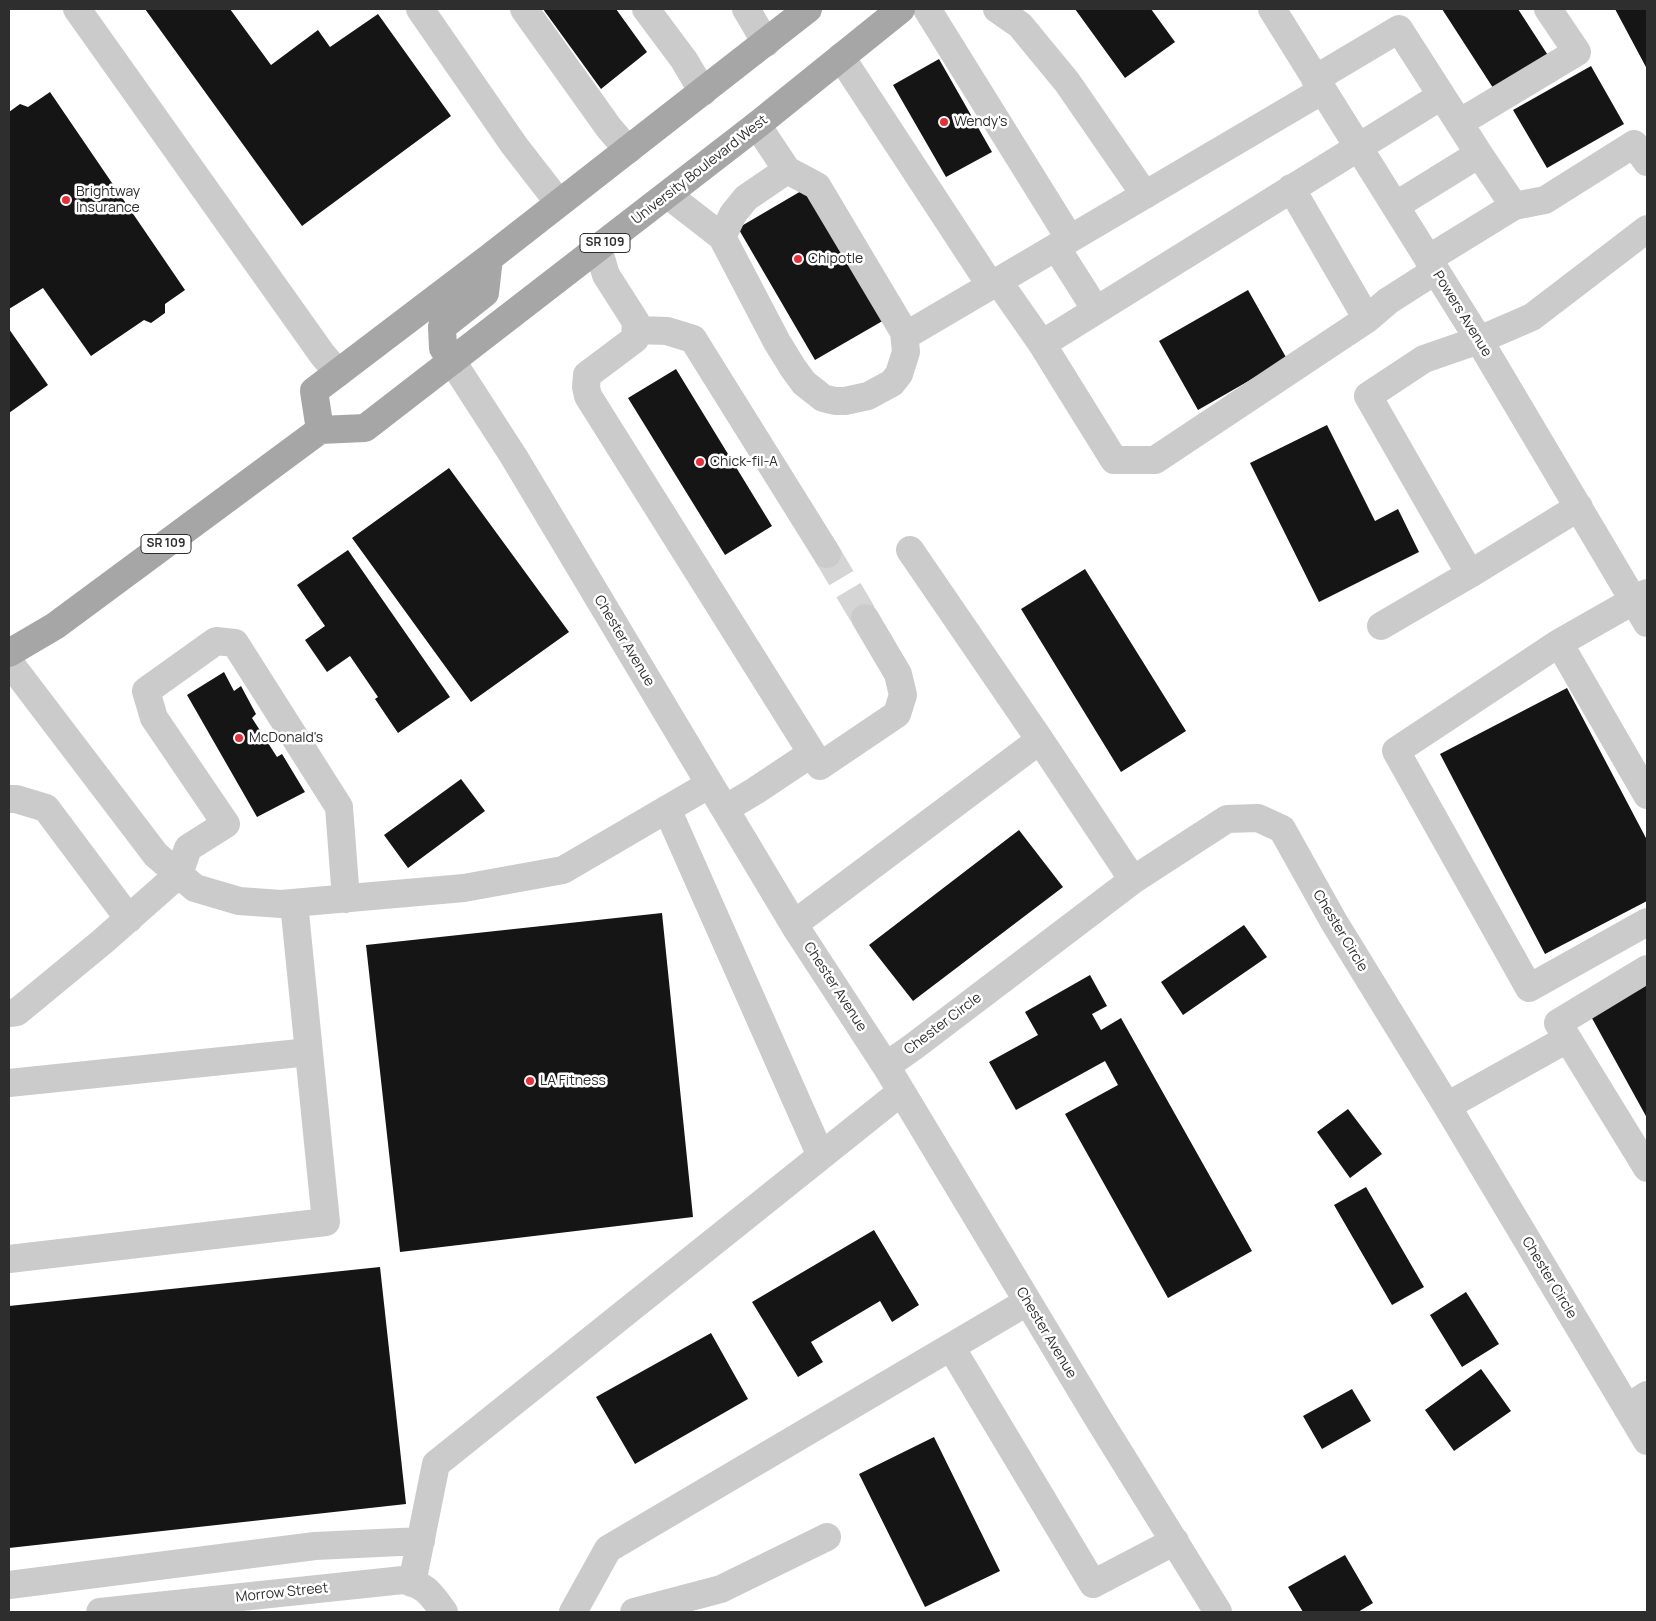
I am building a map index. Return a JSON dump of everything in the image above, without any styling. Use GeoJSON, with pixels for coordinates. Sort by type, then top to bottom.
{"type":"FeatureCollection","features":[{"type":"Feature","properties":{"kind":"main road"},"geometry":{"type":"LineString","coordinates":[[320,430],[314,391],[489,258],[808,9]]}},
{"type":"Feature","properties":{"kind":"main road","name":"University Boulevard West"},"geometry":{"type":"LineString","coordinates":[[320,430],[366,428],[758,125],[901,9]]}},
{"type":"Feature","properties":{"kind":"main road"},"geometry":{"type":"LineString","coordinates":[[452,361],[443,348],[442,327],[485,294],[489,258]]}},
{"type":"Feature","properties":{"kind":"main road","name":"SR 109"},"geometry":{"type":"LineString","coordinates":[[9,653],[54,626],[320,430]]}},
{"type":"Feature","properties":{"kind":"street"},"geometry":{"type":"LineString","coordinates":[[77,9],[317,347],[338,373]]}},
{"type":"Feature","properties":{"kind":"street"},"geometry":{"type":"LineString","coordinates":[[420,9],[514,145],[559,203]]}},
{"type":"Feature","properties":{"kind":"street"},"geometry":{"type":"LineString","coordinates":[[524,9],[609,128],[628,150]]}},
{"type":"Feature","properties":{"kind":"street"},"geometry":{"type":"LineString","coordinates":[[646,9],[684,60],[703,92]]}},
{"type":"Feature","properties":{"kind":"street"},"geometry":{"type":"LineString","coordinates":[[746,9],[766,43]]}},
{"type":"Feature","properties":{"kind":"street"},"geometry":{"type":"LineString","coordinates":[[927,9],[1063,243],[1096,310]]}},
{"type":"Feature","properties":{"kind":"street"},"geometry":{"type":"LineString","coordinates":[[997,9],[1020,25],[1067,82],[1145,195]]}},
{"type":"Feature","properties":{"kind":"street","name":"Powers Avenue"},"geometry":{"type":"LineString","coordinates":[[1272,9],[1479,340],[1579,507],[1643,606]]}},
{"type":"Feature","properties":{"kind":"street"},"geometry":{"type":"LineString","coordinates":[[1459,123],[1576,52],[1548,9]]}},
{"type":"Feature","properties":{"kind":"street"},"geometry":{"type":"LineString","coordinates":[[905,336],[1145,195],[1319,84],[1397,19],[1441,96],[1514,206]]}},
{"type":"Feature","properties":{"kind":"street"},"geometry":{"type":"LineString","coordinates":[[841,57],[995,284],[1042,344],[1114,460],[1155,460],[1367,319],[1431,265],[1514,206],[1545,200],[1634,144],[1647,162]]}},
{"type":"Feature","properties":{"kind":"street"},"geometry":{"type":"LineString","coordinates":[[1042,344],[1441,96]]}},
{"type":"Feature","properties":{"kind":"street"},"geometry":{"type":"LineString","coordinates":[[668,195],[722,237],[777,342],[804,383],[823,398],[845,401],[868,396],[892,383],[899,374],[906,352],[905,336],[895,314],[817,186],[786,170],[758,125]]}},
{"type":"Feature","properties":{"kind":"street"},"geometry":{"type":"LineString","coordinates":[[1395,206],[1479,154]]}},
{"type":"Feature","properties":{"kind":"street"},"geometry":{"type":"LineString","coordinates":[[722,237],[733,214],[746,198],[786,170]]}},
{"type":"Feature","properties":{"kind":"street"},"geometry":{"type":"LineString","coordinates":[[1291,188],[1367,319]]}},
{"type":"Feature","properties":{"kind":"street"},"geometry":{"type":"LineString","coordinates":[[1470,574],[1368,396],[1424,359],[1479,340],[1532,317],[1647,229]]}},
{"type":"Feature","properties":{"kind":"street"},"geometry":{"type":"LineString","coordinates":[[598,248],[606,276],[636,322],[636,330],[634,339],[587,375],[586,387],[588,396],[820,766],[897,714],[903,695],[898,674],[865,618]]}},
{"type":"Feature","properties":{"kind":"street"},"geometry":{"type":"LineString","coordinates":[[636,330],[667,331],[694,339],[827,554]]}},
{"type":"Feature","properties":{"kind":"street","name":"Chester Avenue"},"geometry":{"type":"LineString","coordinates":[[452,361],[514,458],[794,924],[886,1066],[1104,1428],[1218,1612]]}},
{"type":"Feature","properties":{"kind":"street"},"geometry":{"type":"LineString","coordinates":[[1381,626],[1579,507]]}},
{"type":"Feature","properties":{"kind":"street"},"geometry":{"type":"LineString","coordinates":[[910,550],[1133,880]]}},
{"type":"Feature","properties":{"kind":"street"},"geometry":{"type":"LineString","coordinates":[[1643,606],[1559,643],[1396,751],[1529,988],[1647,922]]}},
{"type":"Feature","properties":{"kind":"street"},"geometry":{"type":"LineString","coordinates":[[9,1013],[17,1012],[129,919],[179,874],[188,848],[226,824],[154,718],[146,691],[216,641],[235,643],[339,807],[346,899]]}},
{"type":"Feature","properties":{"kind":"street"},"geometry":{"type":"LineString","coordinates":[[1559,643],[1647,795]]}},
{"type":"Feature","properties":{"kind":"street"},"geometry":{"type":"LineString","coordinates":[[9,662],[156,856],[196,888],[239,901],[281,904],[464,888],[563,870],[710,784]]}},
{"type":"Feature","properties":{"kind":"street"},"geometry":{"type":"LineString","coordinates":[[794,924],[1040,740]]}},
{"type":"Feature","properties":{"kind":"street"},"geometry":{"type":"LineString","coordinates":[[725,809],[812,752]]}},
{"type":"Feature","properties":{"kind":"street"},"geometry":{"type":"LineString","coordinates":[[9,799],[16,799],[46,808],[129,919]]}},
{"type":"Feature","properties":{"kind":"street"},"geometry":{"type":"LineString","coordinates":[[667,809],[821,1156]]}},
{"type":"Feature","properties":{"kind":"street","name":"Chester Circle"},"geometry":{"type":"LineString","coordinates":[[886,1066],[1133,880],[1227,819],[1258,818],[1282,829],[1334,922],[1447,1106],[1637,1402],[1647,1442]]}},
{"type":"Feature","properties":{"kind":"street"},"geometry":{"type":"LineString","coordinates":[[9,1259],[326,1222],[294,903]]}},
{"type":"Feature","properties":{"kind":"street"},"geometry":{"type":"LineString","coordinates":[[1647,969],[1558,1023],[1647,1168]]}},
{"type":"Feature","properties":{"kind":"street"},"geometry":{"type":"LineString","coordinates":[[1447,1106],[1567,1039]]}},
{"type":"Feature","properties":{"kind":"street"},"geometry":{"type":"LineString","coordinates":[[9,1083],[309,1052]]}},
{"type":"Feature","properties":{"kind":"street"},"geometry":{"type":"LineString","coordinates":[[429,1596],[421,1541],[436,1464],[901,1092]]}},
{"type":"Feature","properties":{"kind":"street"},"geometry":{"type":"LineString","coordinates":[[573,1612],[608,1549],[1028,1302]]}},
{"type":"Feature","properties":{"kind":"street"},"geometry":{"type":"LineString","coordinates":[[950,1347],[1093,1584],[1175,1541]]}},
{"type":"Feature","properties":{"kind":"street"},"geometry":{"type":"LineString","coordinates":[[634,1612],[721,1589],[827,1537]]}},
{"type":"Feature","properties":{"kind":"street"},"geometry":{"type":"LineString","coordinates":[[9,1585],[315,1546],[421,1541]]}},
{"type":"Feature","properties":{"kind":"street","name":"Morrow Street"},"geometry":{"type":"LineString","coordinates":[[100,1612],[403,1580],[429,1596]]}},
{"type":"Feature","properties":{"kind":"building"},"geometry":{"type":"Polygon","coordinates":[[[145,9],[230,9],[271,65],[318,30],[330,47],[378,14],[451,116],[302,226],[145,9]]]}},
{"type":"Feature","properties":{"kind":"building"},"geometry":{"type":"Polygon","coordinates":[[[543,9],[616,9],[647,52],[601,89],[543,9]]]}},
{"type":"Feature","properties":{"kind":"building"},"geometry":{"type":"Polygon","coordinates":[[[1075,9],[1151,9],[1175,42],[1125,78],[1075,9]]]}},
{"type":"Feature","properties":{"kind":"building"},"geometry":{"type":"Polygon","coordinates":[[[1442,9],[1518,9],[1551,60],[1497,94],[1442,9]]]}},
{"type":"Feature","properties":{"kind":"building"},"geometry":{"type":"Polygon","coordinates":[[[1615,9],[1647,9],[1647,69],[1615,9]]]}},
{"type":"Feature","properties":{"kind":"building"},"geometry":{"type":"Polygon","coordinates":[[[939,59],[992,152],[946,177],[893,85],[939,59]]]}},
{"type":"Feature","properties":{"kind":"building"},"geometry":{"type":"Polygon","coordinates":[[[1591,66],[1624,124],[1547,168],[1513,110],[1591,66]]]}},
{"type":"Feature","properties":{"kind":"building","name":"Brightway Insurance"},"geometry":{"type":"Polygon","coordinates":[[[50,92],[185,290],[165,304],[165,313],[151,323],[144,320],[91,356],[43,288],[9,309],[9,112],[20,104],[28,107],[50,92]]]}},
{"type":"Feature","properties":{"kind":"building"},"geometry":{"type":"Polygon","coordinates":[[[808,187],[886,319],[815,360],[738,228],[808,187]]]}},
{"type":"Feature","properties":{"kind":"building"},"geometry":{"type":"Polygon","coordinates":[[[1248,290],[1287,359],[1198,410],[1159,341],[1248,290]]]}},
{"type":"Feature","properties":{"kind":"building"},"geometry":{"type":"Polygon","coordinates":[[[9,329],[48,385],[9,413],[9,329]]]}},
{"type":"Feature","properties":{"kind":"building","name":"Chick-fil-A"},"geometry":{"type":"Polygon","coordinates":[[[676,369],[772,526],[725,555],[628,398],[676,369]]]}},
{"type":"Feature","properties":{"kind":"building"},"geometry":{"type":"Polygon","coordinates":[[[1327,425],[1375,521],[1398,509],[1419,552],[1319,602],[1250,463],[1327,425]]]}},
{"type":"Feature","properties":{"kind":"building"},"geometry":{"type":"Polygon","coordinates":[[[449,468],[569,632],[471,702],[352,538],[449,468]]]}},
{"type":"Feature","properties":{"kind":"building"},"geometry":{"type":"Polygon","coordinates":[[[348,550],[450,697],[398,733],[375,699],[378,697],[350,656],[327,672],[305,640],[325,626],[297,585],[348,550]]]}},
{"type":"Feature","properties":{"kind":"building"},"geometry":{"type":"Polygon","coordinates":[[[1085,569],[1186,731],[1121,772],[1021,609],[1085,569]]]}},
{"type":"Feature","properties":{"kind":"building","name":"McDonald's"},"geometry":{"type":"Polygon","coordinates":[[[224,672],[234,691],[241,686],[256,714],[252,718],[277,757],[282,754],[305,792],[257,817],[187,695],[224,672]]]}},
{"type":"Feature","properties":{"kind":"building"},"geometry":{"type":"Polygon","coordinates":[[[1567,688],[1647,840],[1647,901],[1545,954],[1440,754],[1567,688]]]}},
{"type":"Feature","properties":{"kind":"building"},"geometry":{"type":"Polygon","coordinates":[[[461,779],[485,811],[408,868],[384,835],[461,779]]]}},
{"type":"Feature","properties":{"kind":"building"},"geometry":{"type":"Polygon","coordinates":[[[1019,830],[1063,887],[913,1001],[869,945],[1019,830]]]}},
{"type":"Feature","properties":{"kind":"building","name":"LA Fitness"},"geometry":{"type":"Polygon","coordinates":[[[662,913],[693,1217],[400,1252],[366,945],[662,913]]]}},
{"type":"Feature","properties":{"kind":"building"},"geometry":{"type":"Polygon","coordinates":[[[1244,925],[1267,957],[1183,1015],[1161,982],[1244,925]]]}},
{"type":"Feature","properties":{"kind":"building"},"geometry":{"type":"Polygon","coordinates":[[[1090,975],[1107,1006],[1092,1014],[1101,1030],[1121,1018],[1252,1251],[1168,1298],[1065,1114],[1118,1085],[1105,1061],[1016,1110],[989,1062],[1038,1035],[1025,1012],[1090,975]]]}},
{"type":"Feature","properties":{"kind":"building"},"geometry":{"type":"Polygon","coordinates":[[[1647,979],[1647,1118],[1588,1011],[1647,979]]]}},
{"type":"Feature","properties":{"kind":"building"},"geometry":{"type":"Polygon","coordinates":[[[1348,1109],[1382,1154],[1350,1178],[1317,1132],[1348,1109]]]}},
{"type":"Feature","properties":{"kind":"building"},"geometry":{"type":"Polygon","coordinates":[[[1366,1187],[1424,1287],[1392,1305],[1334,1205],[1366,1187]]]}},
{"type":"Feature","properties":{"kind":"building"},"geometry":{"type":"Polygon","coordinates":[[[874,1230],[919,1305],[892,1322],[880,1301],[811,1342],[823,1362],[798,1377],[752,1302],[874,1230]]]}},
{"type":"Feature","properties":{"kind":"building"},"geometry":{"type":"Polygon","coordinates":[[[380,1267],[406,1504],[9,1548],[9,1306],[380,1267]]]}},
{"type":"Feature","properties":{"kind":"building"},"geometry":{"type":"Polygon","coordinates":[[[1466,1292],[1499,1344],[1462,1367],[1430,1315],[1466,1292]]]}},
{"type":"Feature","properties":{"kind":"building"},"geometry":{"type":"Polygon","coordinates":[[[711,1333],[748,1399],[635,1464],[596,1397],[711,1333]]]}},
{"type":"Feature","properties":{"kind":"building"},"geometry":{"type":"Polygon","coordinates":[[[1481,1369],[1511,1411],[1454,1451],[1425,1410],[1481,1369]]]}},
{"type":"Feature","properties":{"kind":"building"},"geometry":{"type":"Polygon","coordinates":[[[1352,1389],[1371,1421],[1322,1449],[1303,1416],[1352,1389]]]}},
{"type":"Feature","properties":{"kind":"building"},"geometry":{"type":"Polygon","coordinates":[[[934,1437],[1000,1571],[925,1607],[859,1474],[934,1437]]]}},
{"type":"Feature","properties":{"kind":"building"},"geometry":{"type":"Polygon","coordinates":[[[1345,1555],[1373,1603],[1358,1612],[1303,1612],[1288,1587],[1345,1555]]]}},
{"type":"Feature","properties":{"kind":"tunnel"},"geometry":{"type":"LineString","coordinates":[[827,554],[865,618]]}},
{"type":"Feature","properties":{"kind":"place","name":"Wendy's"},"geometry":{"type":"Point","coordinates":[944,122]}},
{"type":"Feature","properties":{"kind":"place","name":"Brightway Insurance"},"geometry":{"type":"Point","coordinates":[66,200]}},
{"type":"Feature","properties":{"kind":"place","name":"Chipotle"},"geometry":{"type":"Point","coordinates":[798,259]}},
{"type":"Feature","properties":{"kind":"place","name":"Chick-fil-A"},"geometry":{"type":"Point","coordinates":[700,462]}},
{"type":"Feature","properties":{"kind":"place","name":"McDonald's"},"geometry":{"type":"Point","coordinates":[239,738]}},
{"type":"Feature","properties":{"kind":"place","name":"LA Fitness"},"geometry":{"type":"Point","coordinates":[530,1081]}}]}
